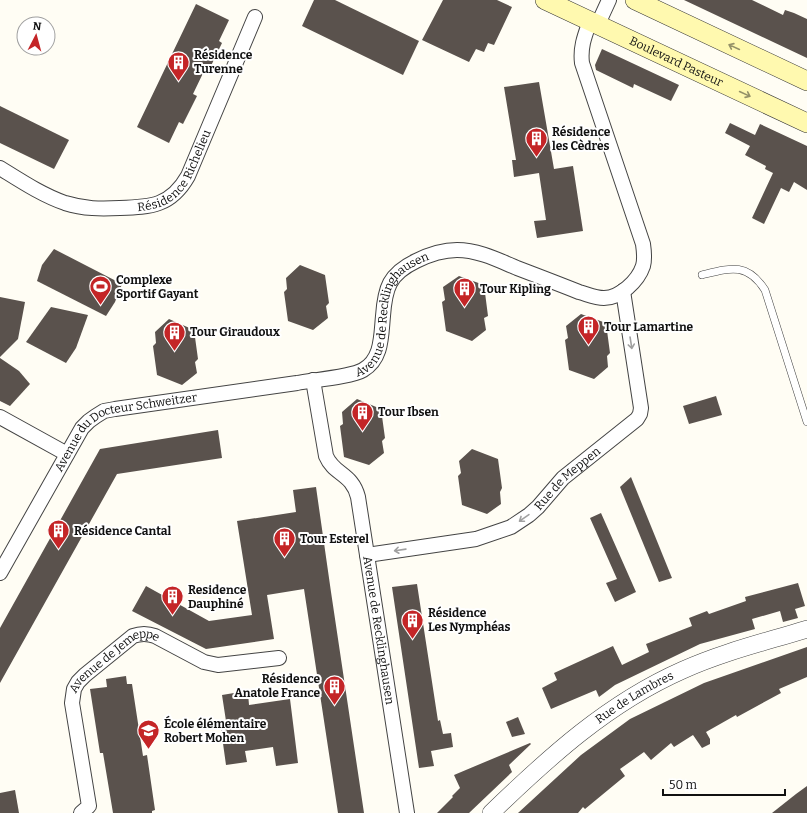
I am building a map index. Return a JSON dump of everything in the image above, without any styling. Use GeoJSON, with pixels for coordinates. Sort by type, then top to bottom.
{"type":"FeatureCollection","features":[{"type":"Feature","properties":{"kind":"main road","name":"Boulevard Pasteur"},"geometry":{"type":"LineString","coordinates":[[545,0],[807,123]]}},
{"type":"Feature","properties":{"kind":"main road"},"geometry":{"type":"LineString","coordinates":[[635,0],[807,81]]}},
{"type":"Feature","properties":{"kind":"street","name":"Avenue de Recklinghausen"},"geometry":{"type":"LineString","coordinates":[[407,813],[356,491],[350,480],[333,466],[326,456],[313,380],[361,371],[373,361],[378,355],[380,346],[384,300],[389,284],[394,275],[400,270],[422,258],[455,250],[475,252],[579,292],[604,298],[611,297],[623,291],[634,280],[642,266],[644,251],[582,63],[581,55],[583,40],[609,0]]}},
{"type":"Feature","properties":{"kind":"street","name":"Résidence Richelieu"},"geometry":{"type":"LineString","coordinates":[[0,168],[51,197],[82,208],[98,209],[147,207],[165,200],[183,185],[193,166],[255,17]]}},
{"type":"Feature","properties":{"kind":"street","name":"Rue de Meppen"},"geometry":{"type":"LineString","coordinates":[[367,555],[476,539],[511,527],[538,507],[563,478],[637,419],[640,414],[640,408],[623,291]]}},
{"type":"Feature","properties":{"kind":"street","name":"Avenue du Docteur Schweitzer"},"geometry":{"type":"LineString","coordinates":[[0,573],[82,428],[89,421],[104,411],[313,380]]}},
{"type":"Feature","properties":{"kind":"street"},"geometry":{"type":"LineString","coordinates":[[0,417],[67,454]]}},
{"type":"Feature","properties":{"kind":"street","name":"Rue de Lambres"},"geometry":{"type":"LineString","coordinates":[[491,813],[565,744],[603,716],[634,696],[682,670],[710,659],[807,629]]}},
{"type":"Feature","properties":{"kind":"street","name":"Avenue de Jemeppe"},"geometry":{"type":"LineString","coordinates":[[88,811],[72,703],[74,689],[85,674],[133,636],[140,634],[155,636],[210,664],[279,658]]}},
{"type":"Feature","properties":{"kind":"lane"},"geometry":{"type":"LineString","coordinates":[[702,275],[722,270],[738,269],[749,272],[759,279],[765,290],[807,422]]}},
{"type":"Feature","properties":{"kind":"building"},"geometry":{"type":"Polygon","coordinates":[[[314,0],[335,0],[419,41],[403,75],[302,26],[314,0]]]}},
{"type":"Feature","properties":{"kind":"building"},"geometry":{"type":"Polygon","coordinates":[[[443,0],[497,0],[512,7],[494,45],[488,43],[484,52],[476,49],[469,62],[422,40],[443,0]]]}},
{"type":"Feature","properties":{"kind":"building"},"geometry":{"type":"Polygon","coordinates":[[[684,0],[752,0],[783,15],[785,10],[807,19],[807,58],[684,0]]]}},
{"type":"Feature","properties":{"kind":"building","name":"Résidence Turenne"},"geometry":{"type":"Polygon","coordinates":[[[196,4],[229,20],[219,41],[222,43],[209,70],[205,69],[193,94],[197,96],[183,124],[179,122],[169,143],[137,127],[196,4]]]}},
{"type":"Feature","properties":{"kind":"building"},"geometry":{"type":"Polygon","coordinates":[[[602,49],[679,85],[671,101],[634,84],[633,88],[596,70],[595,65],[602,49]]]}},
{"type":"Feature","properties":{"kind":"building","name":"Résidence les Cèdres"},"geometry":{"type":"Polygon","coordinates":[[[539,82],[554,169],[573,166],[583,231],[537,238],[534,221],[546,220],[539,173],[514,177],[512,160],[516,160],[504,87],[539,82]]]}},
{"type":"Feature","properties":{"kind":"building"},"geometry":{"type":"Polygon","coordinates":[[[0,106],[69,140],[54,169],[0,143],[0,106]]]}},
{"type":"Feature","properties":{"kind":"building"},"geometry":{"type":"Polygon","coordinates":[[[730,123],[755,135],[760,124],[807,146],[807,190],[794,182],[789,192],[781,188],[764,224],[752,218],[773,173],[765,169],[766,166],[745,155],[750,146],[725,133],[730,123]]]}},
{"type":"Feature","properties":{"kind":"building"},"geometry":{"type":"Polygon","coordinates":[[[54,249],[122,284],[115,302],[106,316],[37,281],[42,265],[54,249]]]}},
{"type":"Feature","properties":{"kind":"building"},"geometry":{"type":"Polygon","coordinates":[[[300,265],[325,275],[329,303],[326,306],[328,318],[313,330],[288,321],[284,292],[287,289],[286,278],[300,265]]]}},
{"type":"Feature","properties":{"kind":"building","name":"Tour Kipling"},"geometry":{"type":"Polygon","coordinates":[[[459,276],[484,285],[488,316],[484,318],[486,330],[472,341],[446,331],[442,302],[445,300],[443,287],[459,276]]]}},
{"type":"Feature","properties":{"kind":"building"},"geometry":{"type":"Polygon","coordinates":[[[0,297],[25,302],[18,339],[0,357],[0,297]]]}},
{"type":"Feature","properties":{"kind":"building"},"geometry":{"type":"Polygon","coordinates":[[[51,307],[88,315],[76,348],[66,363],[26,342],[51,307]]]}},
{"type":"Feature","properties":{"kind":"building","name":"Tour Lamartine"},"geometry":{"type":"Polygon","coordinates":[[[581,314],[606,323],[610,353],[607,356],[608,367],[594,379],[569,370],[565,340],[568,338],[566,326],[581,314]]]}},
{"type":"Feature","properties":{"kind":"building","name":"Tour Giraudoux"},"geometry":{"type":"Polygon","coordinates":[[[169,319],[194,330],[198,359],[195,362],[197,373],[182,385],[157,375],[153,346],[156,343],[155,332],[169,319]]]}},
{"type":"Feature","properties":{"kind":"building"},"geometry":{"type":"Polygon","coordinates":[[[0,358],[19,371],[30,384],[10,406],[0,401],[0,358]]]}},
{"type":"Feature","properties":{"kind":"building"},"geometry":{"type":"Polygon","coordinates":[[[716,396],[722,415],[689,424],[683,406],[716,396]]]}},
{"type":"Feature","properties":{"kind":"building","name":"Tour Ibsen"},"geometry":{"type":"Polygon","coordinates":[[[357,399],[381,409],[385,438],[382,441],[384,453],[369,465],[344,457],[340,426],[343,424],[342,412],[357,399]]]}},
{"type":"Feature","properties":{"kind":"building","name":"Résidence Cantal"},"geometry":{"type":"Polygon","coordinates":[[[218,430],[222,458],[117,474],[0,683],[0,628],[100,449],[218,430]]]}},
{"type":"Feature","properties":{"kind":"building"},"geometry":{"type":"Polygon","coordinates":[[[472,449],[498,459],[502,488],[500,492],[501,504],[487,514],[462,505],[458,476],[461,473],[459,461],[472,449]]]}},
{"type":"Feature","properties":{"kind":"building"},"geometry":{"type":"Polygon","coordinates":[[[631,477],[672,578],[659,582],[620,487],[631,477]]]}},
{"type":"Feature","properties":{"kind":"building"},"geometry":{"type":"Polygon","coordinates":[[[316,487],[364,813],[338,813],[304,589],[267,595],[274,639],[206,649],[132,611],[146,586],[209,621],[252,615],[237,521],[296,512],[293,490],[316,487]]]}},
{"type":"Feature","properties":{"kind":"building"},"geometry":{"type":"Polygon","coordinates":[[[601,513],[636,592],[615,602],[606,583],[617,579],[590,518],[601,513]]]}},
{"type":"Feature","properties":{"kind":"building"},"geometry":{"type":"Polygon","coordinates":[[[798,583],[805,606],[795,609],[798,618],[783,622],[780,611],[752,619],[755,629],[700,644],[615,685],[599,697],[596,690],[551,709],[542,688],[557,680],[554,673],[613,646],[622,665],[649,652],[646,644],[692,626],[689,618],[707,611],[709,614],[746,601],[745,597],[798,583]]]}},
{"type":"Feature","properties":{"kind":"building"},"geometry":{"type":"Polygon","coordinates":[[[417,584],[438,721],[440,720],[443,734],[451,733],[453,747],[431,751],[434,766],[419,768],[392,587],[417,584]]]}},
{"type":"Feature","properties":{"kind":"building"},"geometry":{"type":"Polygon","coordinates":[[[807,647],[807,677],[779,689],[781,693],[737,717],[736,715],[706,732],[710,739],[710,744],[702,748],[693,735],[674,747],[671,743],[651,760],[644,752],[620,769],[625,776],[585,809],[583,807],[578,813],[518,813],[581,755],[630,719],[704,683],[807,647]]]}},
{"type":"Feature","properties":{"kind":"building"},"geometry":{"type":"Polygon","coordinates":[[[126,676],[127,684],[132,684],[143,756],[147,755],[155,810],[152,811],[152,813],[113,813],[103,753],[100,753],[90,689],[107,687],[106,679],[126,676]]]}},
{"type":"Feature","properties":{"kind":"building"},"geometry":{"type":"Polygon","coordinates":[[[234,693],[237,695],[248,693],[249,705],[290,699],[298,763],[276,766],[273,747],[245,751],[247,762],[226,765],[220,722],[226,721],[222,695],[234,693]]]}},
{"type":"Feature","properties":{"kind":"building"},"geometry":{"type":"Polygon","coordinates":[[[518,717],[525,734],[512,737],[506,722],[518,717]]]}},
{"type":"Feature","properties":{"kind":"building"},"geometry":{"type":"Polygon","coordinates":[[[530,743],[531,744],[509,765],[512,772],[469,813],[437,813],[460,788],[454,775],[530,743]]]}},
{"type":"Feature","properties":{"kind":"building"},"geometry":{"type":"Polygon","coordinates":[[[807,786],[807,813],[772,813],[796,794],[807,786]]]}},
{"type":"Feature","properties":{"kind":"building"},"geometry":{"type":"Polygon","coordinates":[[[15,790],[19,813],[0,813],[0,793],[15,790]]]}},
{"type":"Feature","properties":{"kind":"place","name":"Résidence Turenne"},"geometry":{"type":"Point","coordinates":[179,82]}},
{"type":"Feature","properties":{"kind":"place","name":"Résidence les Cèdres"},"geometry":{"type":"Point","coordinates":[536,158]}},
{"type":"Feature","properties":{"kind":"place","name":"Complexe Sportif Gayant"},"geometry":{"type":"Point","coordinates":[100,306]}},
{"type":"Feature","properties":{"kind":"place","name":"Tour Kipling"},"geometry":{"type":"Point","coordinates":[465,308]}},
{"type":"Feature","properties":{"kind":"place","name":"Tour Lamartine"},"geometry":{"type":"Point","coordinates":[588,346]}},
{"type":"Feature","properties":{"kind":"place","name":"Tour Giraudoux"},"geometry":{"type":"Point","coordinates":[175,352]}},
{"type":"Feature","properties":{"kind":"place","name":"Tour Ibsen"},"geometry":{"type":"Point","coordinates":[363,432]}},
{"type":"Feature","properties":{"kind":"place","name":"Résidence Cantal"},"geometry":{"type":"Point","coordinates":[58,550]}},
{"type":"Feature","properties":{"kind":"place","name":"Tour Esterel"},"geometry":{"type":"Point","coordinates":[284,558]}},
{"type":"Feature","properties":{"kind":"place","name":"Residence Dauphiné"},"geometry":{"type":"Point","coordinates":[172,616]}},
{"type":"Feature","properties":{"kind":"place","name":"Résidence Les Nymphéas"},"geometry":{"type":"Point","coordinates":[413,640]}},
{"type":"Feature","properties":{"kind":"place","name":"Résidence Anatole France"},"geometry":{"type":"Point","coordinates":[335,706]}},
{"type":"Feature","properties":{"kind":"place","name":"École élémentaire Robert Mohen"},"geometry":{"type":"Point","coordinates":[148,750]}}]}
